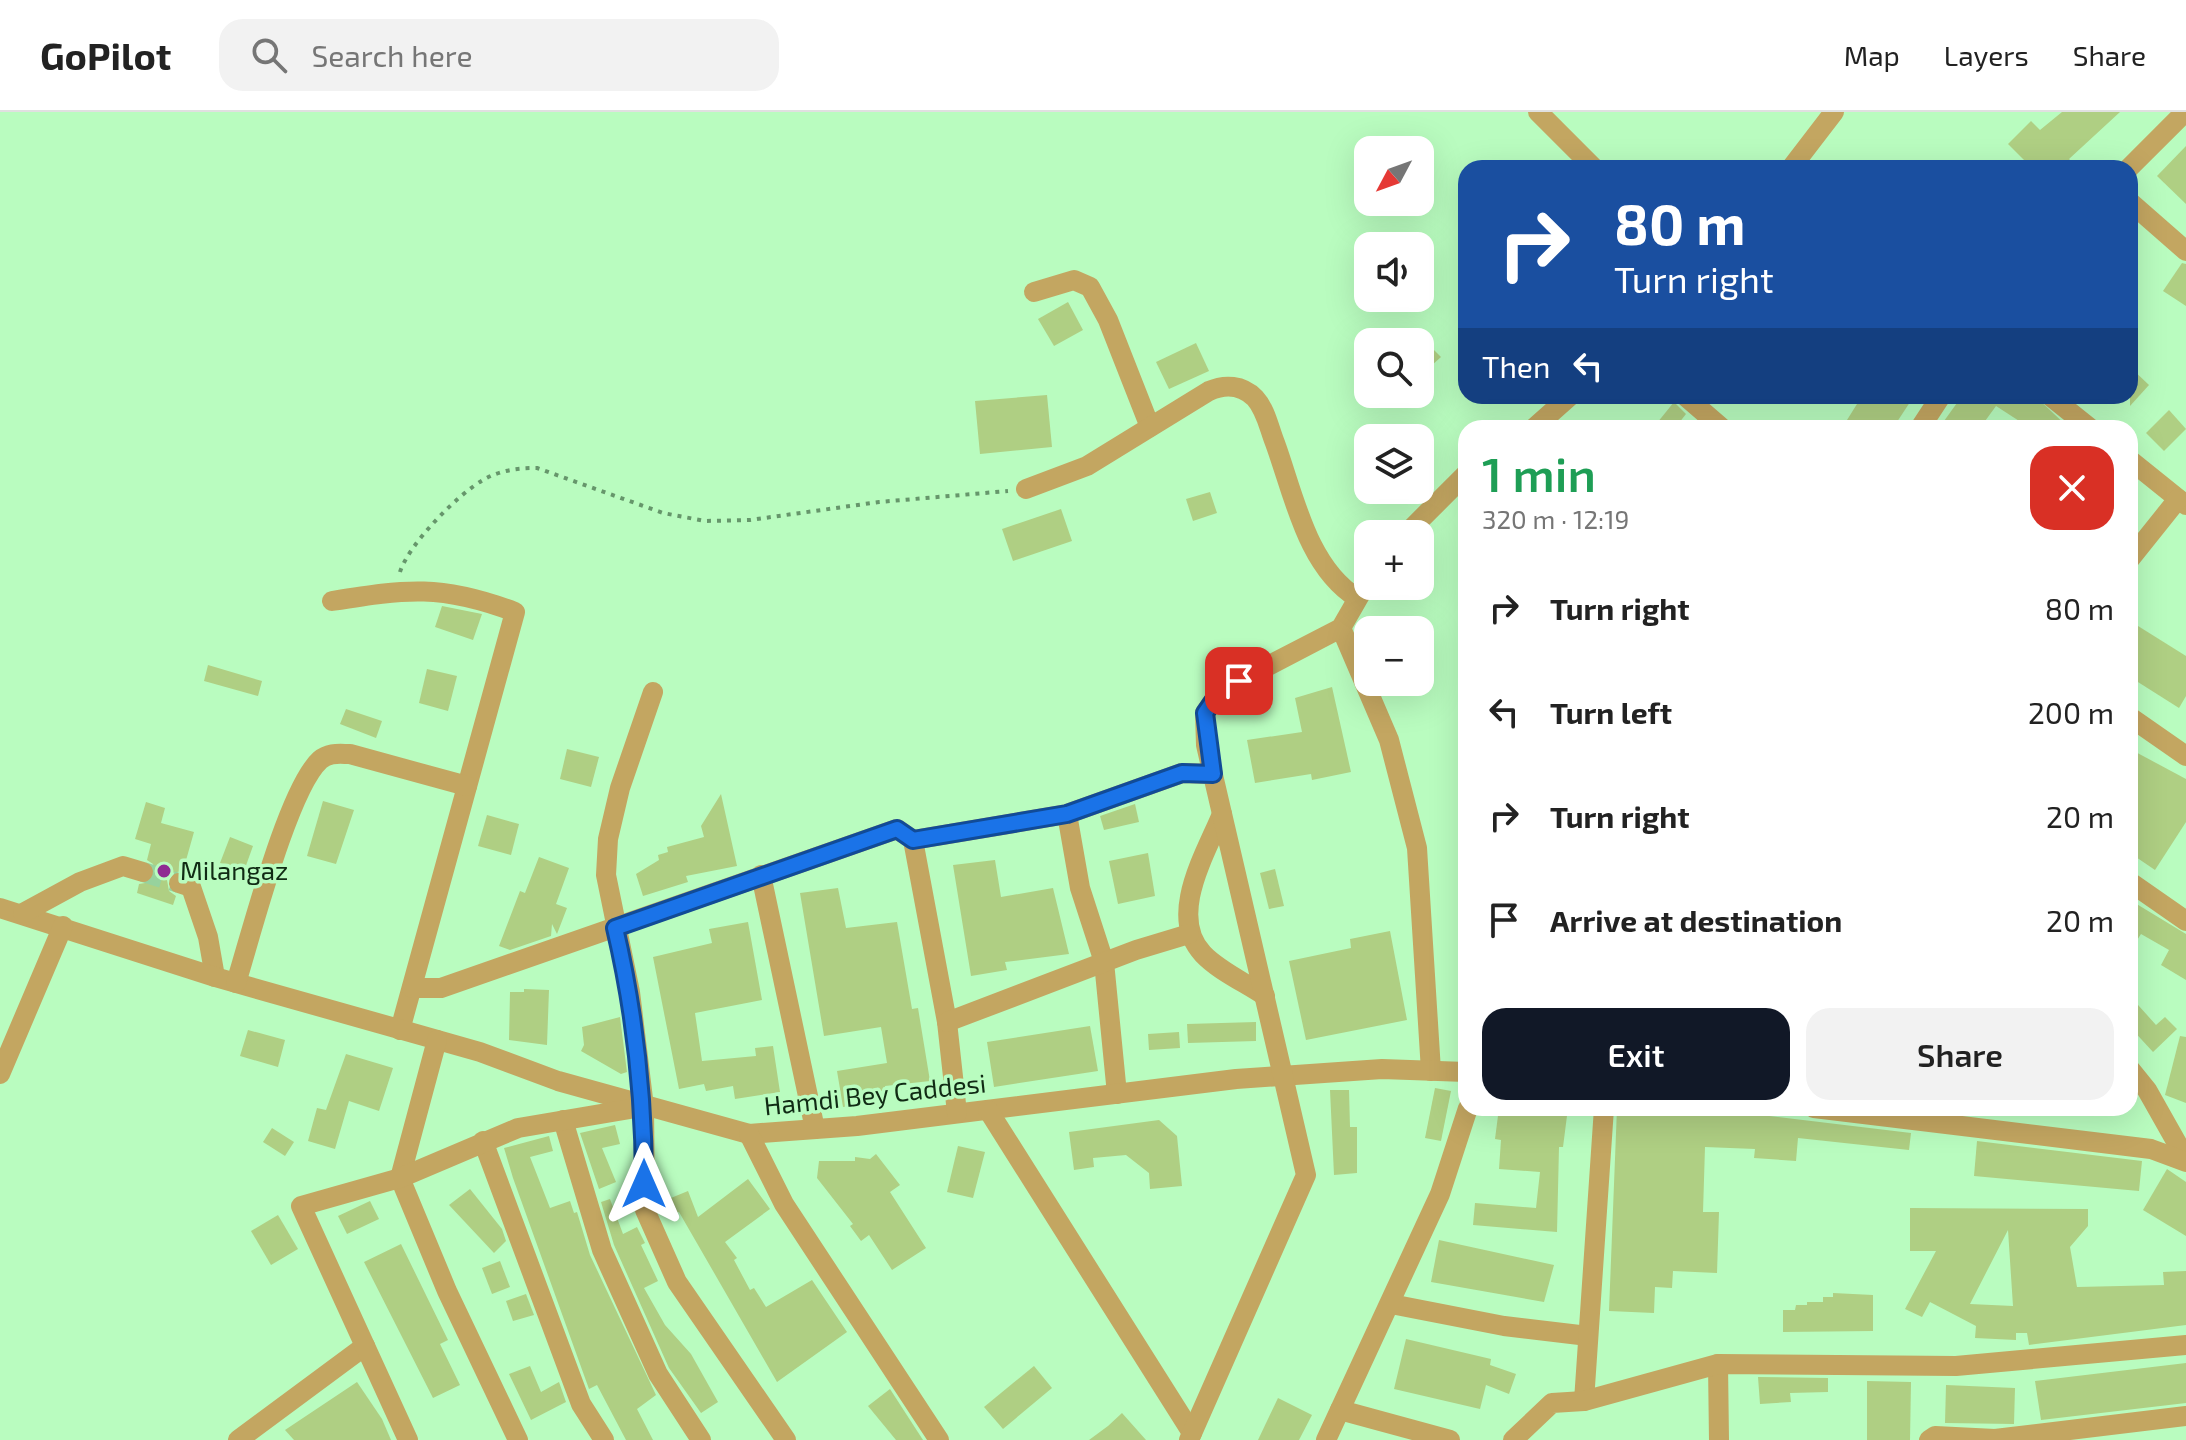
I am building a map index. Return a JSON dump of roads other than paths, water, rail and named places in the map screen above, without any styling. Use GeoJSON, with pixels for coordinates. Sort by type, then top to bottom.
{"type":"FeatureCollection","features":[{"type":"Feature","properties":{"kind":"street"},"geometry":{"type":"LineString","coordinates":[[1538,112],[1586,160]]}},
{"type":"Feature","properties":{"kind":"street"},"geometry":{"type":"LineString","coordinates":[[1797,160],[1834,112]]}},
{"type":"Feature","properties":{"kind":"street"},"geometry":{"type":"LineString","coordinates":[[2137,160],[2185,112]]}},
{"type":"Feature","properties":{"kind":"street"},"geometry":{"type":"LineString","coordinates":[[2138,209],[2186,251]]}},
{"type":"Feature","properties":{"kind":"street"},"geometry":{"type":"LineString","coordinates":[[1034,292],[1074,280],[1090,287],[1108,320],[1150,427]]}},
{"type":"Feature","properties":{"kind":"street"},"geometry":{"type":"LineString","coordinates":[[1026,489],[1087,466],[1216,388],[1233,387],[1250,394],[1262,408],[1314,550],[1342,589],[1354,589]]}},
{"type":"Feature","properties":{"kind":"street"},"geometry":{"type":"LineString","coordinates":[[1543,420],[1561,404]]}},
{"type":"Feature","properties":{"kind":"street"},"geometry":{"type":"LineString","coordinates":[[1694,404],[1713,420]]}},
{"type":"Feature","properties":{"kind":"street"},"geometry":{"type":"LineString","coordinates":[[2060,404],[2080,420]]}},
{"type":"Feature","properties":{"kind":"street"},"geometry":{"type":"LineString","coordinates":[[2138,466],[2182,502],[2138,550]]}},
{"type":"Feature","properties":{"kind":"street"},"geometry":{"type":"LineString","coordinates":[[1420,520],[1458,482]]}},
{"type":"Feature","properties":{"kind":"street"},"geometry":{"type":"LineString","coordinates":[[332,601],[418,589],[470,596],[515,612],[400,1030]]}},
{"type":"Feature","properties":{"kind":"street"},"geometry":{"type":"LineString","coordinates":[[1190,1436],[1306,1175],[1213,774],[1205,713],[1214,700],[1239,681],[1341,628],[1357,600]]}},
{"type":"Feature","properties":{"kind":"street"},"geometry":{"type":"LineString","coordinates":[[1341,628],[1389,740],[1417,848],[1431,1071]]}},
{"type":"Feature","properties":{"kind":"street"},"geometry":{"type":"LineString","coordinates":[[653,692],[620,788],[608,839],[606,875],[630,992],[644,1107],[645,1210],[677,1282],[786,1440]]}},
{"type":"Feature","properties":{"kind":"street"},"geometry":{"type":"LineString","coordinates":[[2138,723],[2186,756]]}},
{"type":"Feature","properties":{"kind":"street"},"geometry":{"type":"LineString","coordinates":[[236,983],[285,827],[308,777],[321,759],[332,754],[350,754],[467,786]]}},
{"type":"Feature","properties":{"kind":"street"},"geometry":{"type":"LineString","coordinates":[[412,988],[441,988],[897,829],[913,840],[1067,814],[1182,773],[1213,774]]}},
{"type":"Feature","properties":{"kind":"street"},"geometry":{"type":"LineString","coordinates":[[1067,814],[1080,888],[1104,962],[1117,1094]]}},
{"type":"Feature","properties":{"kind":"street"},"geometry":{"type":"LineString","coordinates":[[1222,814],[1191,887],[1189,934],[1203,954],[1265,996]]}},
{"type":"Feature","properties":{"kind":"street"},"geometry":{"type":"LineString","coordinates":[[913,840],[947,1022],[957,1113]]}},
{"type":"Feature","properties":{"kind":"street"},"geometry":{"type":"LineString","coordinates":[[23,913],[80,882],[123,866],[143,872]]}},
{"type":"Feature","properties":{"kind":"street"},"geometry":{"type":"LineString","coordinates":[[761,875],[815,1129]]}},
{"type":"Feature","properties":{"kind":"street"},"geometry":{"type":"LineString","coordinates":[[179,883],[191,887],[208,937],[215,977]]}},
{"type":"Feature","properties":{"kind":"street"},"geometry":{"type":"LineString","coordinates":[[2138,888],[2186,921]]}},
{"type":"Feature","properties":{"kind":"street","name":"Hamdi Bey Caddesi"},"geometry":{"type":"LineString","coordinates":[[0,908],[215,977],[437,1040],[644,1107],[749,1134],[1284,1076],[1382,1069],[1458,1072]]}},
{"type":"Feature","properties":{"kind":"street"},"geometry":{"type":"LineString","coordinates":[[0,1074],[63,926]]}},
{"type":"Feature","properties":{"kind":"street"},"geometry":{"type":"LineString","coordinates":[[947,1022],[1104,962],[1189,934]]}},
{"type":"Feature","properties":{"kind":"street"},"geometry":{"type":"LineString","coordinates":[[437,1040],[400,1178],[447,1291],[518,1440]]}},
{"type":"Feature","properties":{"kind":"street"},"geometry":{"type":"LineString","coordinates":[[2138,1079],[2186,1160]]}},
{"type":"Feature","properties":{"kind":"street"},"geometry":{"type":"LineString","coordinates":[[408,1440],[301,1206],[400,1178],[518,1128],[644,1107]]}},
{"type":"Feature","properties":{"kind":"street"},"geometry":{"type":"LineString","coordinates":[[988,1110],[1190,1436]]}},
{"type":"Feature","properties":{"kind":"street"},"geometry":{"type":"LineString","coordinates":[[1326,1440],[1440,1194],[1465,1116]]}},
{"type":"Feature","properties":{"kind":"street"},"geometry":{"type":"LineString","coordinates":[[1584,1401],[1603,1116]]}},
{"type":"Feature","properties":{"kind":"street"},"geometry":{"type":"LineString","coordinates":[[1880,1116],[2151,1149],[2186,1160]]}},
{"type":"Feature","properties":{"kind":"street"},"geometry":{"type":"LineString","coordinates":[[563,1120],[602,1250],[658,1374],[701,1440]]}},
{"type":"Feature","properties":{"kind":"street"},"geometry":{"type":"LineString","coordinates":[[749,1134],[784,1204],[939,1440]]}},
{"type":"Feature","properties":{"kind":"street"},"geometry":{"type":"LineString","coordinates":[[483,1141],[581,1404],[604,1440]]}},
{"type":"Feature","properties":{"kind":"street"},"geometry":{"type":"LineString","coordinates":[[1391,1304],[1504,1326],[1588,1336]]}},
{"type":"Feature","properties":{"kind":"street"},"geometry":{"type":"LineString","coordinates":[[1513,1440],[1552,1403],[1584,1401],[1718,1364],[1956,1366],[2186,1345]]}},
{"type":"Feature","properties":{"kind":"street"},"geometry":{"type":"LineString","coordinates":[[238,1440],[365,1346]]}},
{"type":"Feature","properties":{"kind":"street"},"geometry":{"type":"LineString","coordinates":[[1718,1364],[1719,1440]]}},
{"type":"Feature","properties":{"kind":"street"},"geometry":{"type":"LineString","coordinates":[[1340,1410],[1450,1440]]}},
{"type":"Feature","properties":{"kind":"street"},"geometry":{"type":"LineString","coordinates":[[1929,1440],[1935,1436],[1995,1439],[2186,1416]]}},
{"type":"Feature","properties":{"kind":"tunnel"},"geometry":{"type":"LineString","coordinates":[[143,872],[179,883]]}},
{"type":"Feature","properties":{"kind":"place","name":"Milangaz"},"geometry":{"type":"Point","coordinates":[164,871]}}]}
